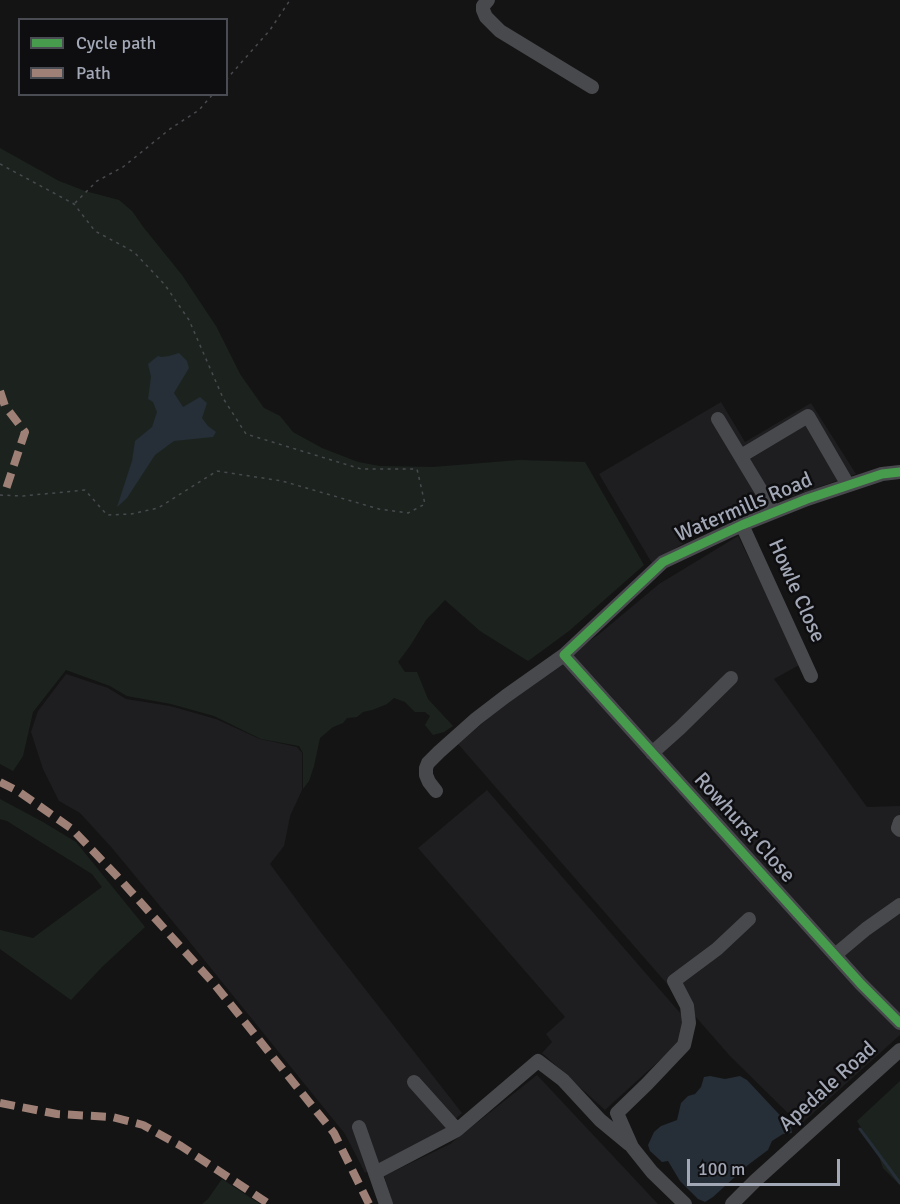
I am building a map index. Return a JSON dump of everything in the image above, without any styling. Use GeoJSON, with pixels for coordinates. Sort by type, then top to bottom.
{"type":"FeatureCollection","features":[{"type":"Feature","properties":{"kind":"street"},"geometry":{"type":"LineString","coordinates":[[488,0],[483,10],[486,17],[500,31],[592,87]]}},
{"type":"Feature","properties":{"kind":"street"},"geometry":{"type":"LineString","coordinates":[[741,456],[808,416],[848,485]]}},
{"type":"Feature","properties":{"kind":"street"},"geometry":{"type":"LineString","coordinates":[[718,418],[774,512]]}},
{"type":"Feature","properties":{"kind":"street","name":"Watermills Road"},"geometry":{"type":"LineString","coordinates":[[436,790],[426,775],[428,763],[476,719],[564,655],[663,562],[774,512],[882,474],[900,472]]}},
{"type":"Feature","properties":{"kind":"street","name":"Howle Close"},"geometry":{"type":"LineString","coordinates":[[742,525],[811,676]]}},
{"type":"Feature","properties":{"kind":"street","name":"Rowhurst Close"},"geometry":{"type":"LineString","coordinates":[[564,655],[861,984],[900,1023]]}},
{"type":"Feature","properties":{"kind":"street"},"geometry":{"type":"LineString","coordinates":[[652,753],[730,678]]}},
{"type":"Feature","properties":{"kind":"street"},"geometry":{"type":"LineString","coordinates":[[900,822],[898,828],[900,830]]}},
{"type":"Feature","properties":{"kind":"street"},"geometry":{"type":"LineString","coordinates":[[835,955],[900,905]]}},
{"type":"Feature","properties":{"kind":"street"},"geometry":{"type":"LineString","coordinates":[[632,1147],[617,1113],[684,1044],[689,1023],[687,1006],[675,981],[717,949],[749,919]]}},
{"type":"Feature","properties":{"kind":"street","name":"Apedale Road"},"geometry":{"type":"LineString","coordinates":[[732,1204],[900,1050]]}},
{"type":"Feature","properties":{"kind":"street"},"geometry":{"type":"LineString","coordinates":[[375,1173],[457,1130],[538,1061],[562,1080],[600,1120],[632,1147],[652,1172],[685,1204]]}},
{"type":"Feature","properties":{"kind":"street"},"geometry":{"type":"LineString","coordinates":[[414,1082],[457,1130]]}},
{"type":"Feature","properties":{"kind":"street"},"geometry":{"type":"LineString","coordinates":[[359,1127],[386,1204]]}},
{"type":"Feature","properties":{"kind":"path"},"geometry":{"type":"LineString","coordinates":[[228,78],[270,30],[290,0]]}},
{"type":"Feature","properties":{"kind":"path"},"geometry":{"type":"LineString","coordinates":[[74,204],[97,181],[123,167],[170,129],[199,110],[211,96]]}},
{"type":"Feature","properties":{"kind":"path"},"geometry":{"type":"LineString","coordinates":[[0,164],[74,204],[95,231],[134,252],[165,285],[189,320],[222,398],[246,434],[361,469],[417,469],[425,504],[408,513],[379,509],[282,481],[217,471],[158,508],[130,514],[107,515],[85,490],[23,496],[0,495]]}},
{"type":"Feature","properties":{"kind":"shaded area"},"geometry":{"type":"Polygon","coordinates":[[[0,148],[59,181],[119,200],[132,211],[182,275],[216,326],[240,374],[264,408],[280,416],[293,432],[322,448],[358,462],[380,466],[433,467],[519,460],[585,462],[644,565],[569,631],[528,661],[480,631],[445,600],[426,620],[398,662],[405,672],[417,672],[428,699],[453,726],[433,735],[425,725],[430,716],[425,712],[415,712],[405,702],[394,698],[387,704],[363,712],[357,717],[347,718],[320,738],[309,781],[303,789],[303,753],[299,746],[261,739],[214,716],[171,704],[127,696],[110,686],[66,670],[33,712],[23,756],[13,771],[0,764],[0,148]]]}},
{"type":"Feature","properties":{"kind":"shaded area"},"geometry":{"type":"Polygon","coordinates":[[[179,353],[187,361],[189,368],[174,393],[183,407],[200,397],[207,403],[202,418],[216,432],[213,437],[174,441],[155,455],[127,498],[117,507],[132,461],[135,441],[152,427],[157,412],[153,402],[148,399],[151,377],[148,364],[158,356],[179,353]]]}},
{"type":"Feature","properties":{"kind":"shaded area"},"geometry":{"type":"Polygon","coordinates":[[[721,402],[745,442],[811,403],[856,474],[712,525],[653,565],[599,474],[721,402]]]}},
{"type":"Feature","properties":{"kind":"shaded area"},"geometry":{"type":"Polygon","coordinates":[[[738,536],[801,664],[774,679],[867,807],[900,806],[900,1035],[800,1125],[729,1055],[458,744],[532,681],[598,635],[659,584],[738,536]]]}},
{"type":"Feature","properties":{"kind":"shaded area"},"geometry":{"type":"Polygon","coordinates":[[[66,674],[108,688],[126,699],[170,706],[216,719],[260,739],[297,747],[302,753],[302,790],[290,816],[284,846],[270,864],[462,1113],[445,1129],[365,1173],[345,1134],[188,940],[80,813],[59,801],[43,769],[31,732],[38,711],[66,674]]]}},
{"type":"Feature","properties":{"kind":"shaded area"},"geometry":{"type":"Polygon","coordinates":[[[487,790],[694,1029],[605,1110],[542,1053],[552,1042],[546,1034],[565,1017],[418,848],[487,790]]]}},
{"type":"Feature","properties":{"kind":"shaded area"},"geometry":{"type":"Polygon","coordinates":[[[0,799],[76,842],[145,927],[71,1000],[0,949],[0,930],[33,938],[102,887],[92,874],[7,821],[0,819],[0,799]]]}},
{"type":"Feature","properties":{"kind":"shaded area"},"geometry":{"type":"Polygon","coordinates":[[[537,1075],[658,1204],[393,1204],[384,1176],[450,1144],[537,1075]]]}},
{"type":"Feature","properties":{"kind":"shaded area"},"geometry":{"type":"Polygon","coordinates":[[[740,1076],[747,1080],[791,1127],[792,1133],[783,1134],[772,1141],[768,1150],[705,1202],[698,1199],[680,1181],[668,1161],[662,1162],[650,1151],[648,1145],[654,1132],[661,1126],[677,1120],[681,1103],[688,1096],[695,1094],[701,1087],[704,1077],[725,1079],[740,1076]]]}},
{"type":"Feature","properties":{"kind":"shaded area"},"geometry":{"type":"Polygon","coordinates":[[[900,1081],[900,1185],[883,1168],[878,1154],[857,1121],[900,1081]]]}},
{"type":"Feature","properties":{"kind":"shaded area"},"geometry":{"type":"Polygon","coordinates":[[[222,1179],[260,1204],[202,1204],[222,1179]]]}},
{"type":"Feature","properties":{"kind":"waterway"},"geometry":{"type":"LineString","coordinates":[[860,1129],[900,1183]]}},
{"type":"Feature","properties":{"kind":"marked path"},"geometry":{"type":"LineString","coordinates":[[0,391],[5,406],[25,432],[4,495]]}},
{"type":"Feature","properties":{"kind":"marked path"},"geometry":{"type":"LineString","coordinates":[[0,782],[18,791],[72,829],[215,985],[334,1133],[369,1204]]}},
{"type":"Feature","properties":{"kind":"marked path"},"geometry":{"type":"LineString","coordinates":[[0,1103],[57,1114],[112,1117],[143,1125],[181,1146],[269,1204]]}},
{"type":"Feature","properties":{"kind":"cycle path"},"geometry":{"type":"LineString","coordinates":[[900,472],[882,474],[807,499],[742,525],[663,562],[564,655],[861,984],[900,1023]]}}]}
